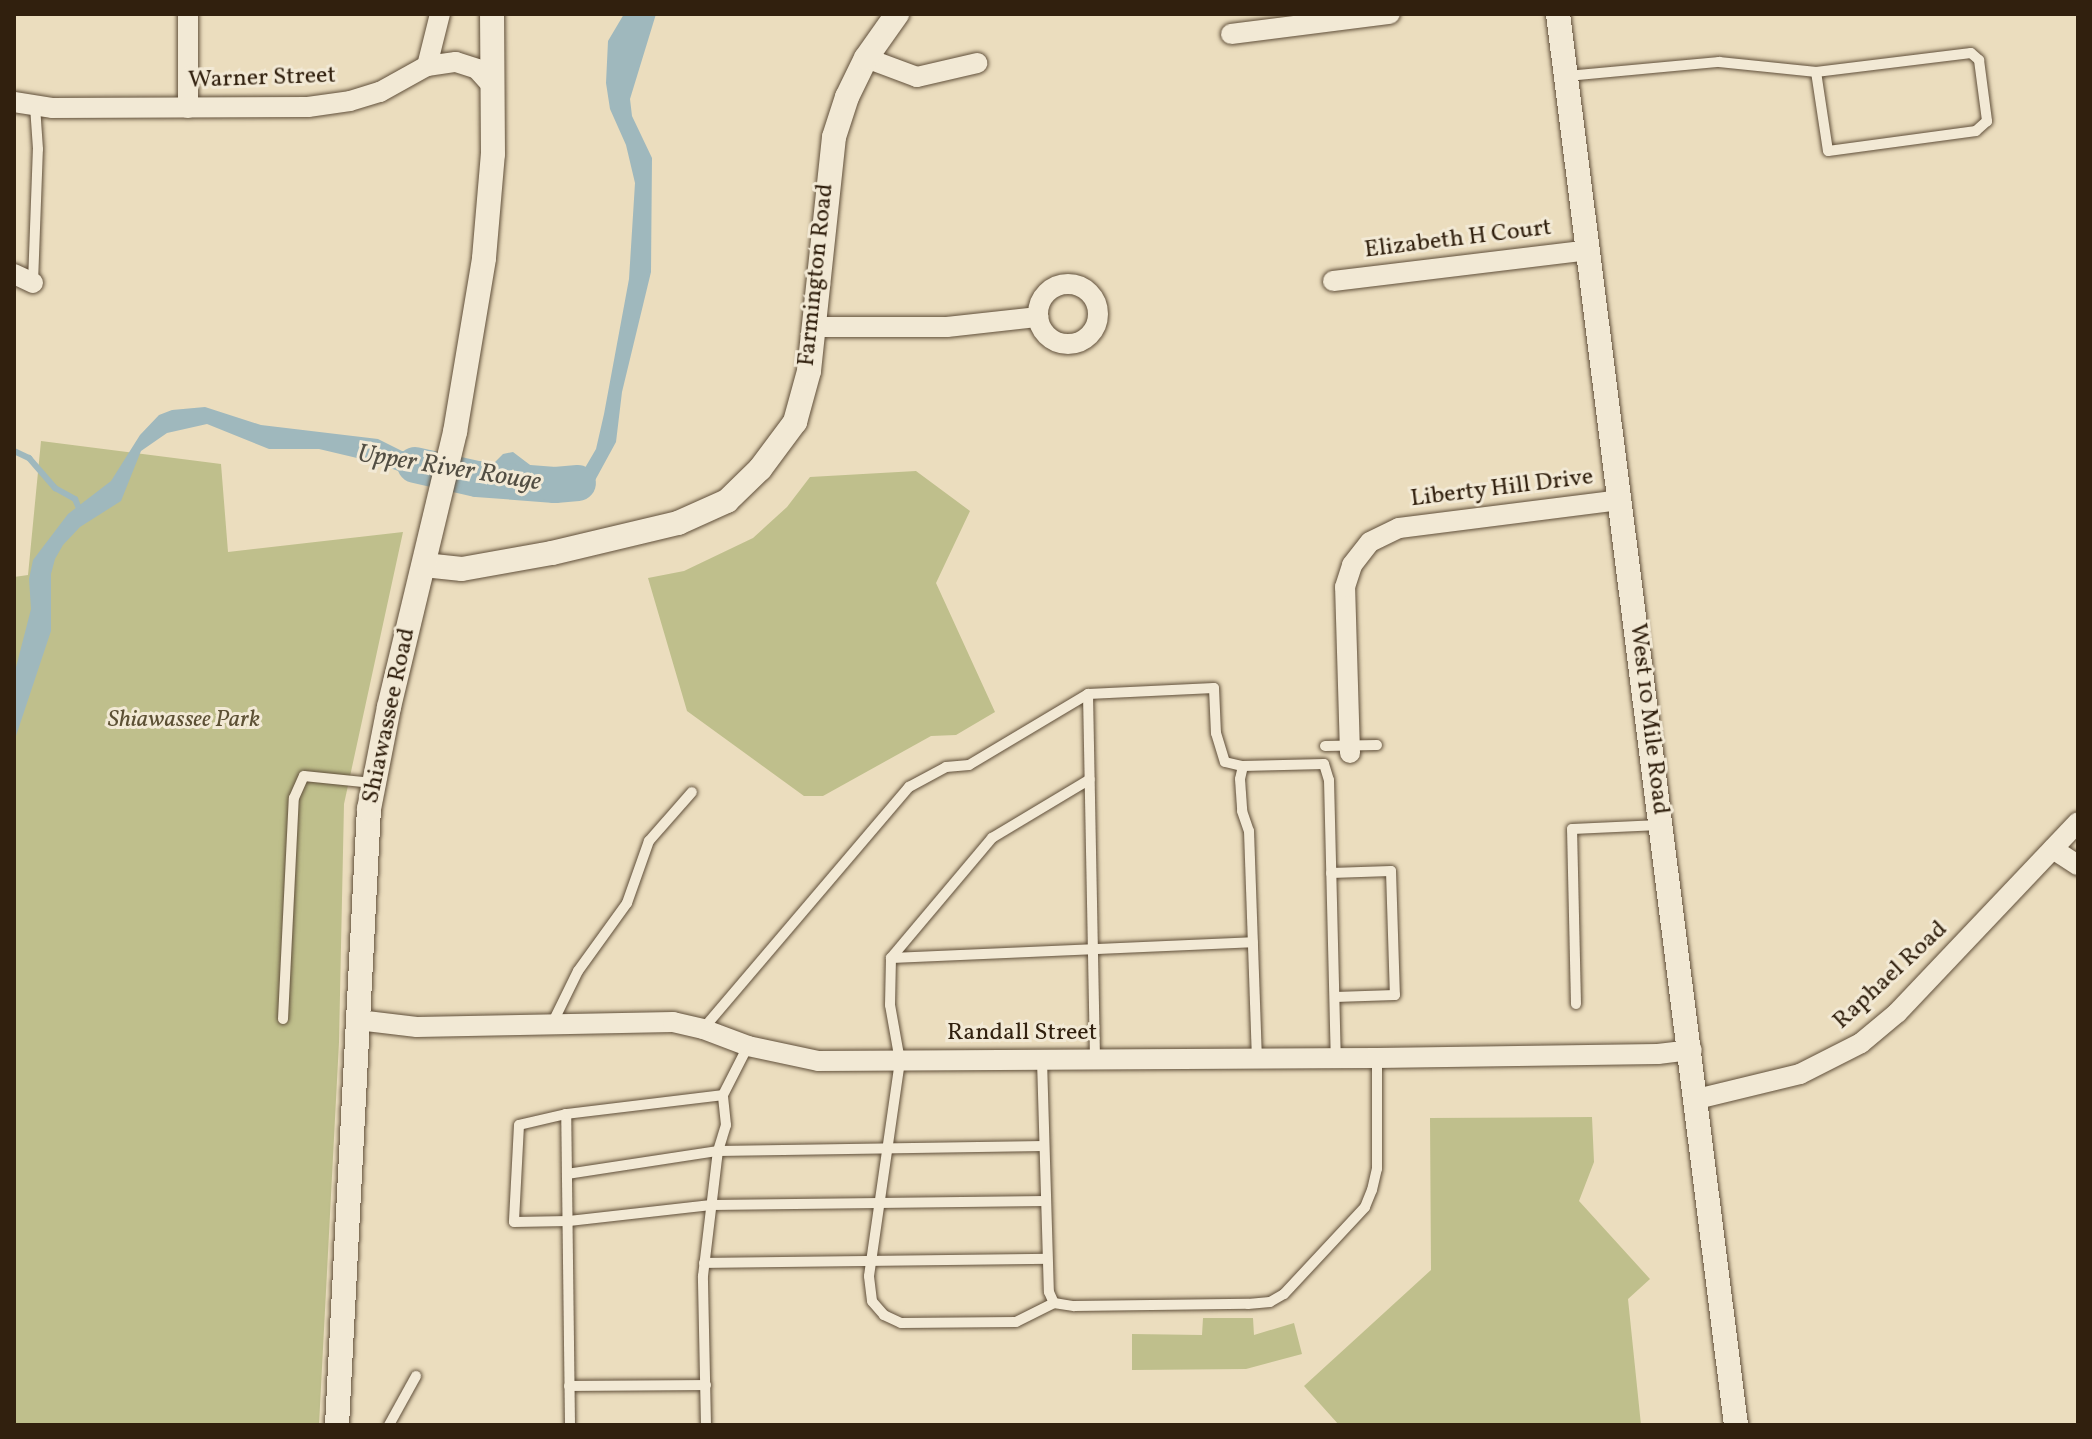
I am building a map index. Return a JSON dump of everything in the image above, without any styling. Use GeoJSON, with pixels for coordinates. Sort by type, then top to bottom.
{"type":"FeatureCollection","features":[{"type":"Feature","properties":{"kind":"street"},"geometry":{"type":"LineString","coordinates":[[188,14],[188,108]]}},
{"type":"Feature","properties":{"kind":"street"},"geometry":{"type":"LineString","coordinates":[[427,66],[440,14]]}},
{"type":"Feature","properties":{"kind":"street","name":"Shiawassee Road"},"geometry":{"type":"LineString","coordinates":[[337,1425],[360,942],[373,783],[455,432],[484,258],[493,154],[492,14]]}},
{"type":"Feature","properties":{"kind":"street","name":"Farmington Road"},"geometry":{"type":"LineString","coordinates":[[424,565],[462,569],[552,553],[678,523],[727,501],[760,469],[795,422],[809,371],[816,327],[827,179],[834,137],[847,97],[866,58],[897,14]]}},
{"type":"Feature","properties":{"kind":"street"},"geometry":{"type":"LineString","coordinates":[[1231,34],[1390,14]]}},
{"type":"Feature","properties":{"kind":"street","name":"West 10 Mile Road"},"geometry":{"type":"LineString","coordinates":[[1558,14],[1692,1050],[1736,1425]]}},
{"type":"Feature","properties":{"kind":"street"},"geometry":{"type":"LineString","coordinates":[[866,58],[917,77],[977,63]]}},
{"type":"Feature","properties":{"kind":"street","name":"Warner Street"},"geometry":{"type":"LineString","coordinates":[[24,104],[308,107],[350,101],[380,92],[427,66],[469,64],[493,87]]}},
{"type":"Feature","properties":{"kind":"street","name":"Elizabeth H Court"},"geometry":{"type":"LineString","coordinates":[[1333,281],[1589,250]]}},
{"type":"Feature","properties":{"kind":"street"},"geometry":{"type":"LineString","coordinates":[[816,327],[947,327],[1038,317]]}},
{"type":"Feature","properties":{"kind":"street","name":"Liberty Hill Drive"},"geometry":{"type":"LineString","coordinates":[[1350,749],[1345,587],[1352,565],[1370,542],[1399,528],[1621,500]]}},
{"type":"Feature","properties":{"kind":"street","name":"Raphael Road"},"geometry":{"type":"LineString","coordinates":[[1697,1099],[1780,1080],[1847,1053],[1897,1013],[2078,822]]}},
{"type":"Feature","properties":{"kind":"street"},"geometry":{"type":"LineString","coordinates":[[2053,849],[2078,865]]}},
{"type":"Feature","properties":{"kind":"street","name":"Randall Street"},"geometry":{"type":"LineString","coordinates":[[358,1020],[417,1027],[673,1022],[703,1029],[748,1046],[818,1061],[1377,1058],[1658,1054],[1692,1050]]}},
{"type":"Feature","properties":{"kind":"lane"},"geometry":{"type":"LineString","coordinates":[[1567,76],[1719,62],[1816,72],[1971,53],[1979,60],[1987,121],[1976,131],[1828,151],[1816,72]]}},
{"type":"Feature","properties":{"kind":"lane"},"geometry":{"type":"LineString","coordinates":[[23,278],[38,149],[24,104]]}},
{"type":"Feature","properties":{"kind":"lane"},"geometry":{"type":"LineString","coordinates":[[703,1029],[909,787],[946,767],[969,765],[1088,694],[1214,688],[1219,749],[1225,762],[1243,766],[1324,764],[1329,780],[1336,1058]]}},
{"type":"Feature","properties":{"kind":"lane"},"geometry":{"type":"LineString","coordinates":[[1088,694],[1095,1060]]}},
{"type":"Feature","properties":{"kind":"lane"},"geometry":{"type":"LineString","coordinates":[[1325,746],[1350,749],[1377,745]]}},
{"type":"Feature","properties":{"kind":"lane"},"geometry":{"type":"LineString","coordinates":[[1243,766],[1241,795],[1249,831],[1257,1059]]}},
{"type":"Feature","properties":{"kind":"lane"},"geometry":{"type":"LineString","coordinates":[[283,1019],[294,798],[304,776],[373,783]]}},
{"type":"Feature","properties":{"kind":"lane"},"geometry":{"type":"LineString","coordinates":[[1090,779],[992,838],[891,958],[890,1005],[900,1061],[871,1262],[872,1301],[884,1315],[901,1323],[1016,1322],[1054,1303],[1270,1302],[1284,1294],[1365,1207],[1377,1169],[1377,1058]]}},
{"type":"Feature","properties":{"kind":"lane"},"geometry":{"type":"LineString","coordinates":[[552,1024],[578,971],[627,903],[649,841],[692,792]]}},
{"type":"Feature","properties":{"kind":"lane"},"geometry":{"type":"LineString","coordinates":[[1576,1004],[1572,829],[1662,825]]}},
{"type":"Feature","properties":{"kind":"lane"},"geometry":{"type":"LineString","coordinates":[[1331,873],[1391,871],[1395,980],[1395,995],[1335,997]]}},
{"type":"Feature","properties":{"kind":"lane"},"geometry":{"type":"LineString","coordinates":[[891,958],[1253,942]]}},
{"type":"Feature","properties":{"kind":"lane"},"geometry":{"type":"LineString","coordinates":[[706,1425],[704,1263],[718,1151],[726,1125],[723,1095],[748,1046]]}},
{"type":"Feature","properties":{"kind":"lane"},"geometry":{"type":"LineString","coordinates":[[1042,1060],[1047,1259],[1049,1292],[1054,1303]]}},
{"type":"Feature","properties":{"kind":"lane"},"geometry":{"type":"LineString","coordinates":[[723,1095],[566,1114],[519,1125],[514,1222],[569,1221],[711,1205],[1046,1201]]}},
{"type":"Feature","properties":{"kind":"lane"},"geometry":{"type":"LineString","coordinates":[[566,1114],[570,1425]]}},
{"type":"Feature","properties":{"kind":"lane"},"geometry":{"type":"LineString","coordinates":[[567,1174],[718,1151],[1044,1146]]}},
{"type":"Feature","properties":{"kind":"lane"},"geometry":{"type":"LineString","coordinates":[[704,1263],[1047,1259]]}},
{"type":"Feature","properties":{"kind":"lane"},"geometry":{"type":"LineString","coordinates":[[389,1425],[416,1376]]}},
{"type":"Feature","properties":{"kind":"lane"},"geometry":{"type":"LineString","coordinates":[[569,1386],[706,1385]]}},
{"type":"Feature","properties":{"kind":"green space","name":"Shiawassee Park"},"geometry":{"type":"Polygon","coordinates":[[[41,441],[221,464],[228,552],[403,532],[344,804],[339,1042],[319,1425],[14,1425],[14,577],[28,575],[41,441]]]}},
{"type":"Feature","properties":{"kind":"green space"},"geometry":{"type":"Polygon","coordinates":[[[916,471],[970,511],[936,583],[995,712],[956,735],[931,736],[823,796],[804,796],[687,711],[648,578],[684,571],[753,538],[787,507],[810,477],[916,471]]]}},
{"type":"Feature","properties":{"kind":"green space"},"geometry":{"type":"Polygon","coordinates":[[[1592,1117],[1594,1162],[1579,1201],[1650,1279],[1628,1299],[1641,1425],[1339,1425],[1304,1386],[1431,1270],[1430,1118],[1592,1117]]]}},
{"type":"Feature","properties":{"kind":"green space"},"geometry":{"type":"Polygon","coordinates":[[[1203,1318],[1253,1318],[1254,1335],[1294,1323],[1302,1354],[1246,1369],[1132,1370],[1132,1334],[1202,1335],[1203,1318]]]}},
{"type":"Feature","properties":{"kind":"water"},"geometry":{"type":"Polygon","coordinates":[[[624,14],[656,14],[630,99],[632,116],[652,158],[651,272],[622,392],[616,442],[592,486],[570,495],[544,497],[513,472],[444,477],[409,475],[374,462],[319,449],[269,449],[207,424],[167,433],[141,451],[121,501],[80,527],[55,559],[51,574],[51,631],[14,742],[14,675],[31,609],[29,579],[33,560],[68,514],[111,481],[140,435],[159,415],[172,410],[205,407],[261,425],[378,439],[402,451],[477,465],[494,463],[503,454],[513,452],[538,471],[567,476],[582,473],[596,449],[629,279],[635,183],[626,145],[610,109],[606,83],[608,41],[624,14]]]}},
{"type":"Feature","properties":{"kind":"waterway"},"geometry":{"type":"LineString","coordinates":[[14,451],[29,458],[55,488],[75,499],[78,506]]}},
{"type":"Feature","properties":{"kind":"waterway","name":"Upper River Rouge"},"geometry":{"type":"LineString","coordinates":[[415,465],[477,479],[555,485],[578,483]]}}]}
